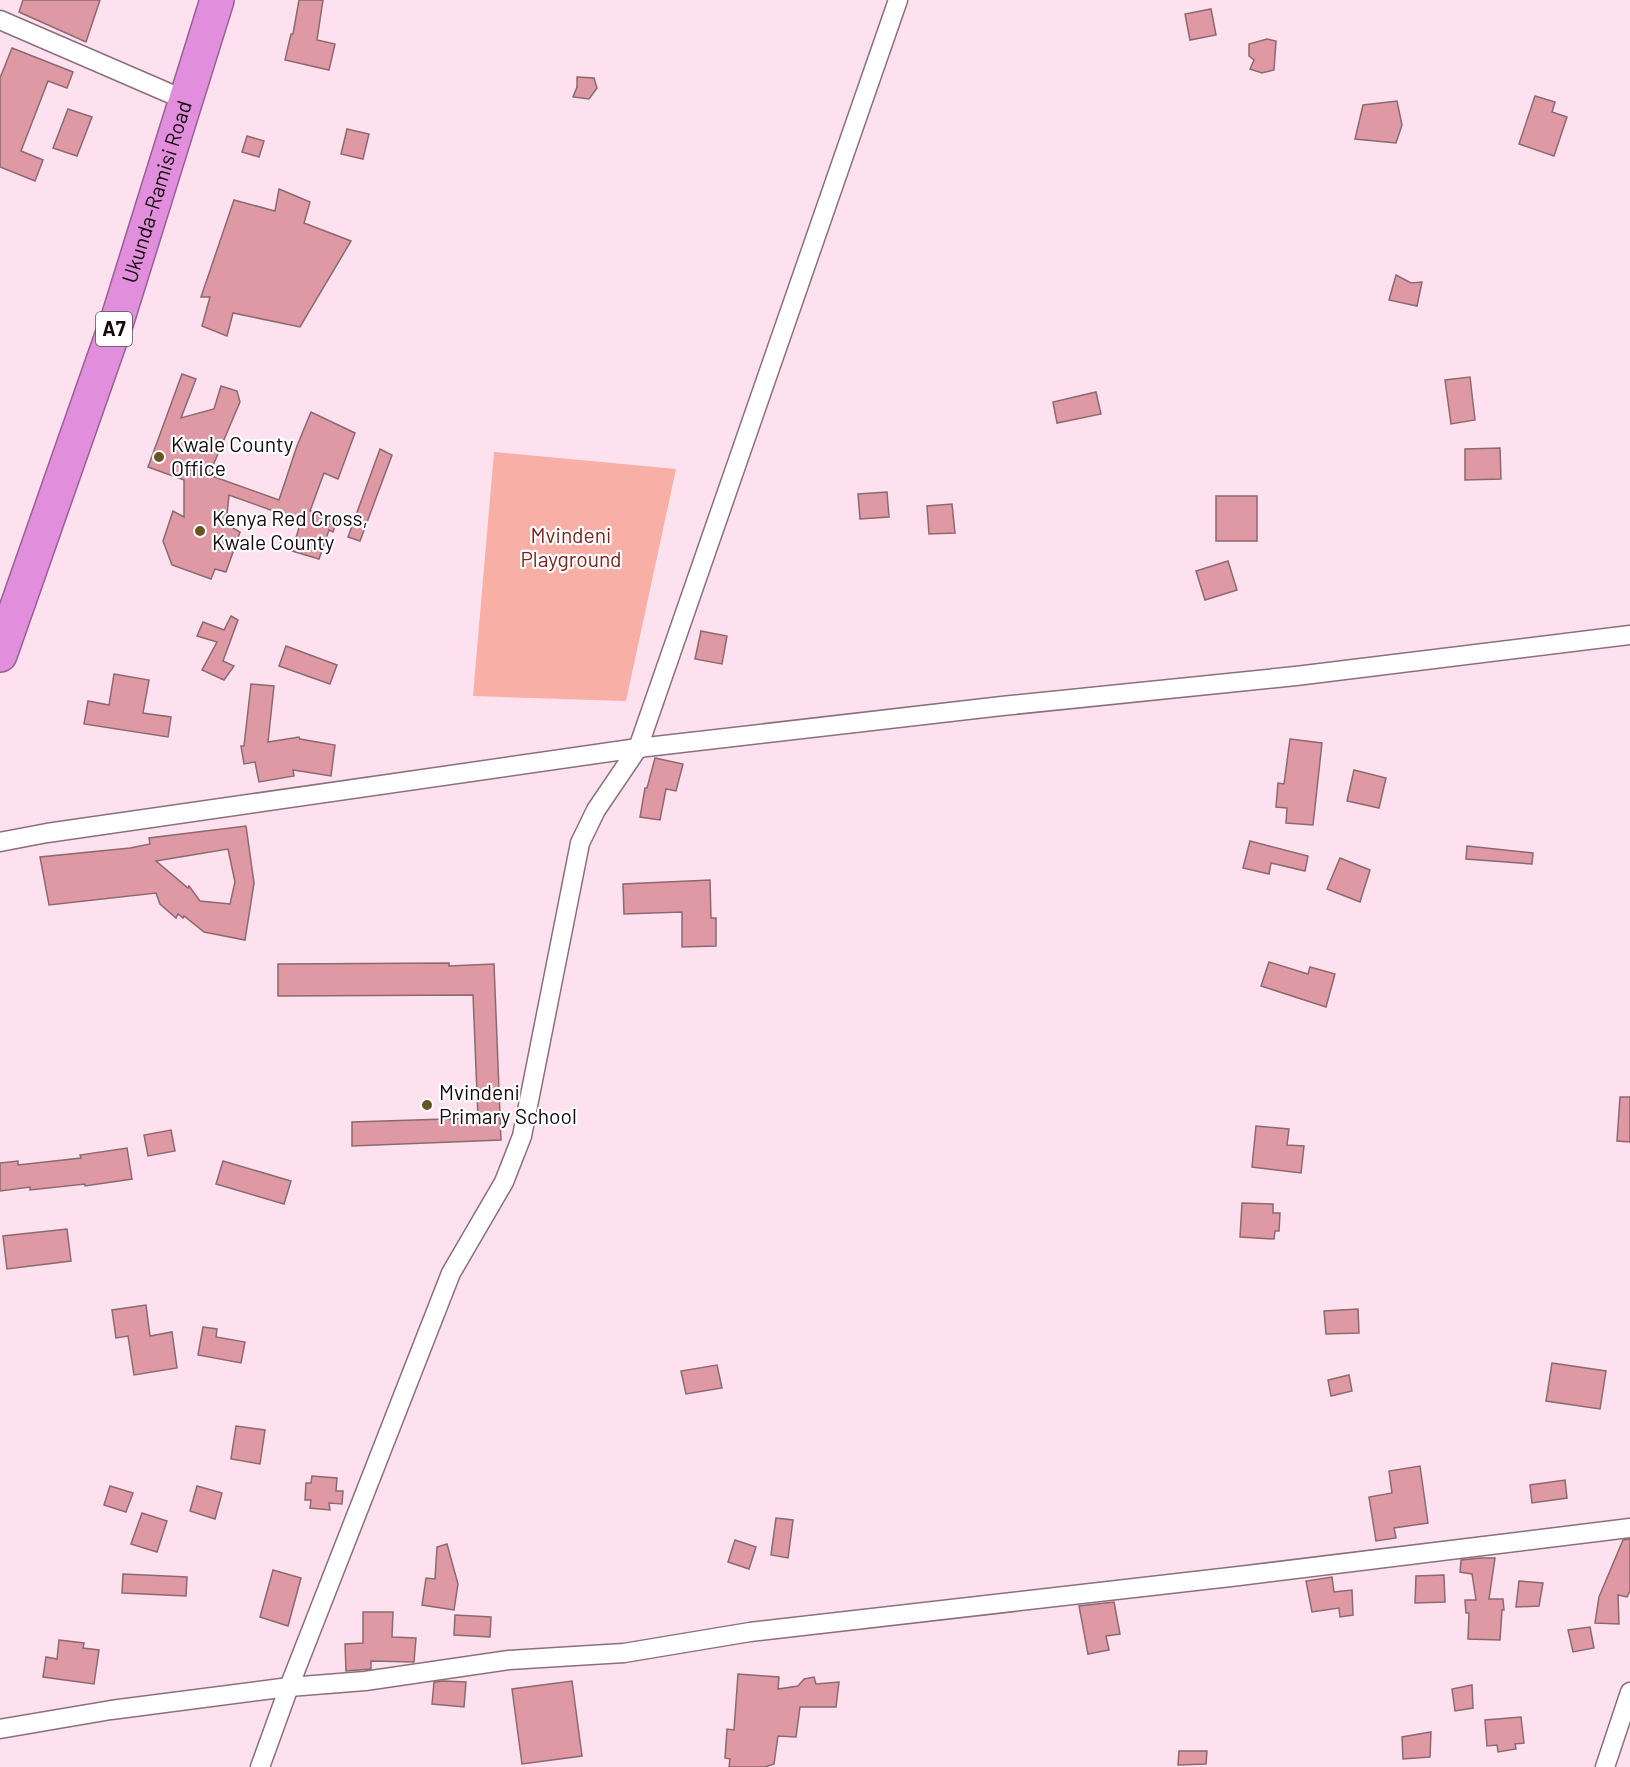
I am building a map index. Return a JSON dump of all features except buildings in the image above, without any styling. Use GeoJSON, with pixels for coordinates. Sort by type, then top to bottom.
{"type":"FeatureCollection","features":[{"type":"Feature","properties":{"kind":"highway","name":"Ukunda-Ramisi Road"},"geometry":{"type":"LineString","coordinates":[[0,655],[117,321],[217,0]]}},
{"type":"Feature","properties":{"kind":"street"},"geometry":{"type":"LineString","coordinates":[[260,1767],[451,1273],[504,1182],[522,1136],[580,843],[596,810],[638,748],[898,0]]}},
{"type":"Feature","properties":{"kind":"street"},"geometry":{"type":"LineString","coordinates":[[0,20],[185,100]]}},
{"type":"Feature","properties":{"kind":"street"},"geometry":{"type":"LineString","coordinates":[[0,842],[47,832],[638,748],[1002,705],[1296,676],[1630,635]]}},
{"type":"Feature","properties":{"kind":"street"},"geometry":{"type":"LineString","coordinates":[[0,1729],[111,1710],[365,1681],[509,1660],[624,1653],[750,1632],[1251,1575],[1630,1528]]}},
{"type":"Feature","properties":{"kind":"street"},"geometry":{"type":"LineString","coordinates":[[1605,1767],[1630,1692]]}},
{"type":"Feature","properties":{"kind":"green space","name":"Mvindeni Playground"},"geometry":{"type":"Polygon","coordinates":[[[494,452],[676,469],[626,701],[473,696],[494,452]]]}},
{"type":"Feature","properties":{"kind":"place","name":"Kwale County Office"},"geometry":{"type":"Point","coordinates":[159,457]}},
{"type":"Feature","properties":{"kind":"place","name":"Kenya Red Cross, Kwale County"},"geometry":{"type":"Point","coordinates":[200,531]}},
{"type":"Feature","properties":{"kind":"place","name":"Mvindeni Primary School"},"geometry":{"type":"Point","coordinates":[427,1105]}}]}
